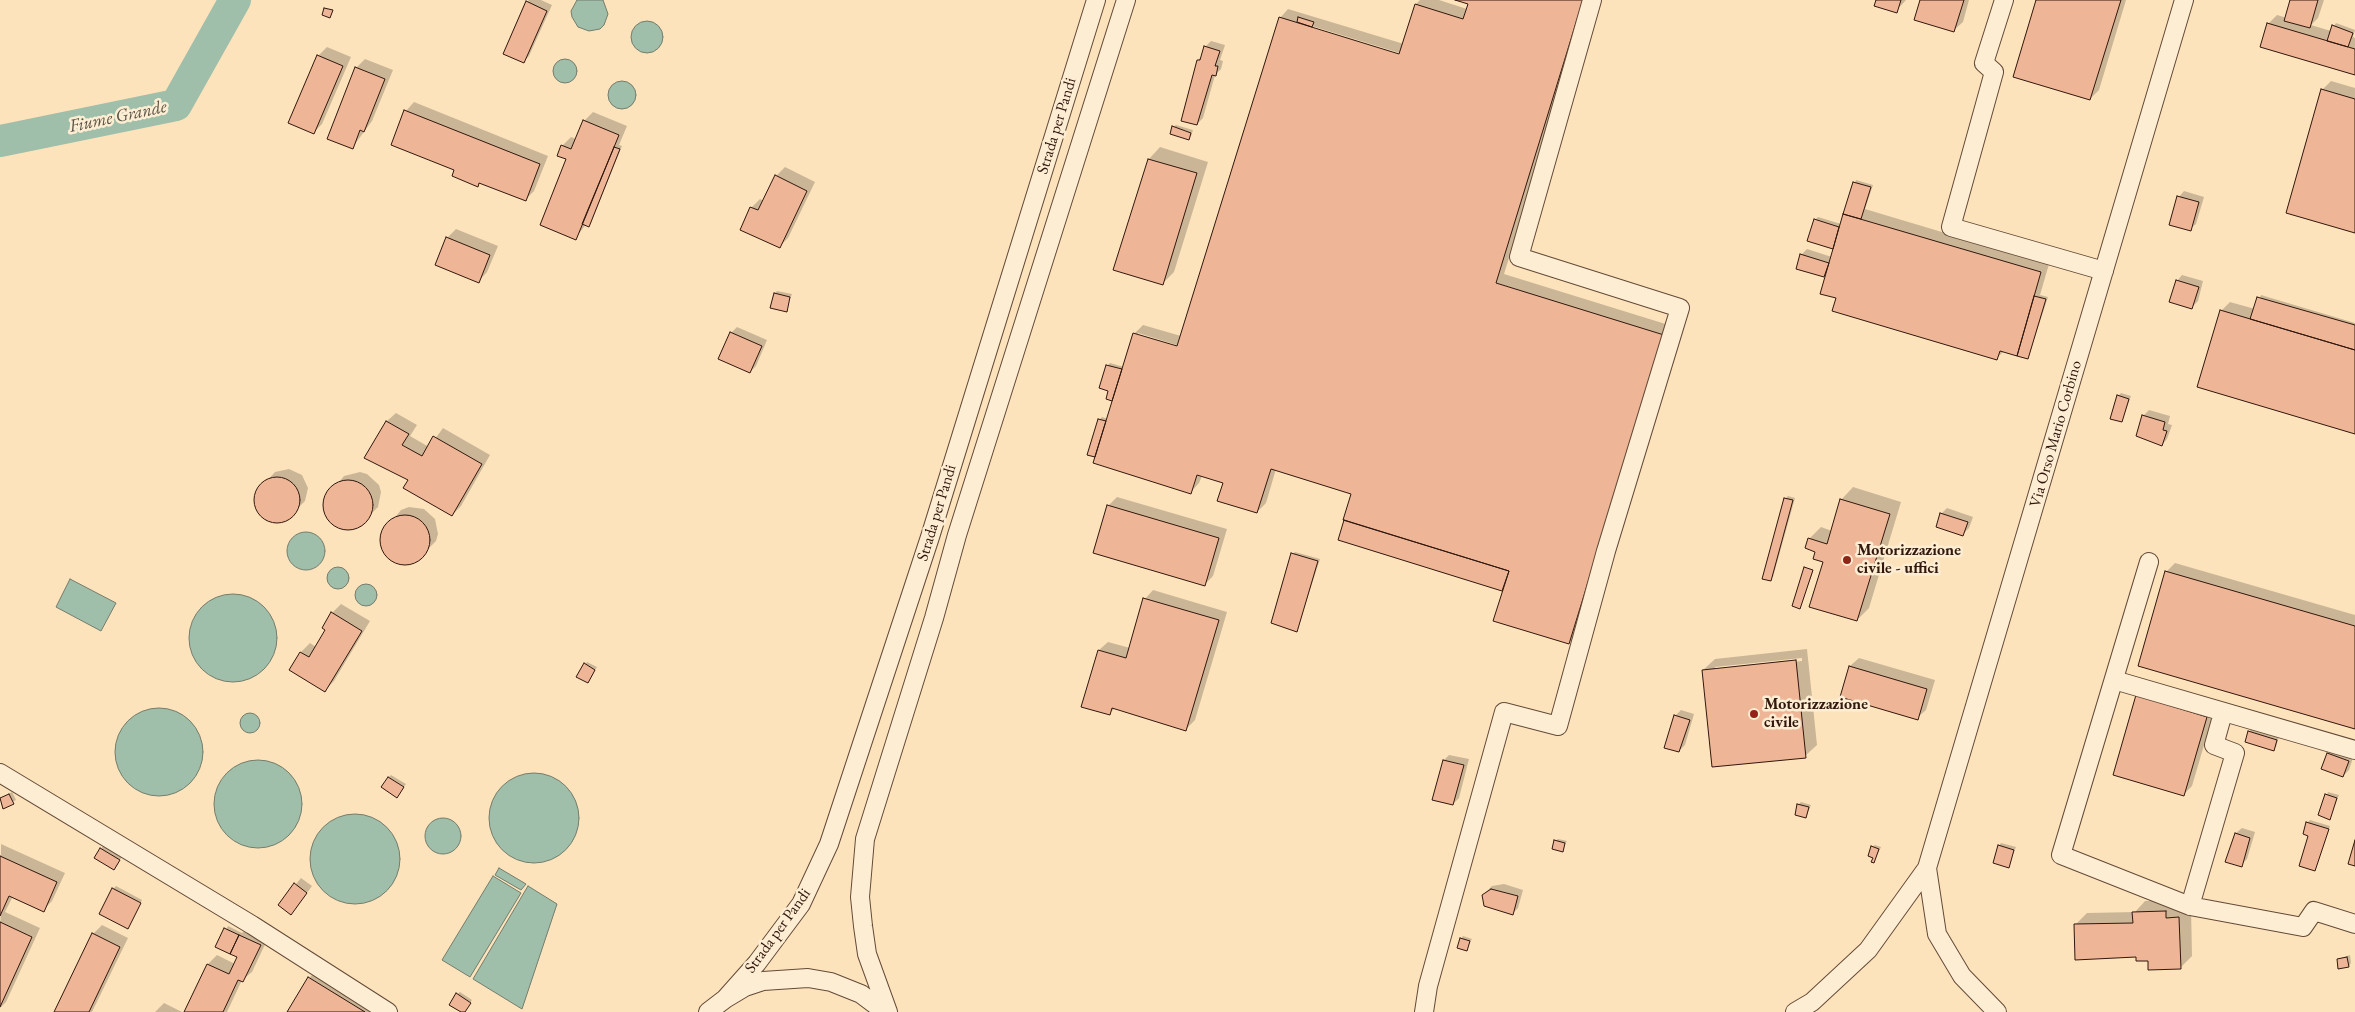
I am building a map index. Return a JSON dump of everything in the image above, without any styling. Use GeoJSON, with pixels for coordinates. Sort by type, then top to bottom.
{"type":"FeatureCollection","features":[{"type":"Feature","properties":{"kind":"street","name":"Strada per Pandi"},"geometry":{"type":"LineString","coordinates":[[725,999],[757,963],[801,904],[829,844],[930,538],[1096,0]]}},
{"type":"Feature","properties":{"kind":"street","name":"Strada per Pandi"},"geometry":{"type":"LineString","coordinates":[[886,1012],[867,954],[862,926],[860,897],[865,839],[934,618],[960,525],[1126,0]]}},
{"type":"Feature","properties":{"kind":"street"},"geometry":{"type":"LineString","coordinates":[[1424,1012],[1428,986],[1504,712],[1558,726],[1606,551],[1680,308],[1519,257],[1592,0]]}},
{"type":"Feature","properties":{"kind":"street"},"geometry":{"type":"LineString","coordinates":[[2004,0],[1984,63],[1994,72],[1951,227],[2104,271]]}},
{"type":"Feature","properties":{"kind":"street","name":"Via Orso Mario Corbino"},"geometry":{"type":"LineString","coordinates":[[1927,868],[2184,0]]}},
{"type":"Feature","properties":{"kind":"street"},"geometry":{"type":"LineString","coordinates":[[2149,562],[2061,855],[2190,906],[2302,927],[2314,911],[2355,924]]}},
{"type":"Feature","properties":{"kind":"street"},"geometry":{"type":"LineString","coordinates":[[2114,680],[2355,750]]}},
{"type":"Feature","properties":{"kind":"street"},"geometry":{"type":"LineString","coordinates":[[2190,906],[2235,752],[2214,746],[2223,713]]}},
{"type":"Feature","properties":{"kind":"street"},"geometry":{"type":"LineString","coordinates":[[0,774],[252,925],[388,1012]]}},
{"type":"Feature","properties":{"kind":"street"},"geometry":{"type":"LineString","coordinates":[[1794,1012],[1812,1002],[1868,950],[1927,868]]}},
{"type":"Feature","properties":{"kind":"street"},"geometry":{"type":"LineString","coordinates":[[1927,868],[1937,934],[1962,976],[1997,1012]]}},
{"type":"Feature","properties":{"kind":"street"},"geometry":{"type":"LineString","coordinates":[[708,1012],[745,987],[763,982],[808,978],[831,982],[861,994],[886,1012]]}},
{"type":"Feature","properties":{"kind":"shaded area"},"geometry":{"type":"Polygon","coordinates":[[[577,0],[603,0],[608,14],[604,25],[600,29],[589,31],[578,27],[571,11],[577,0]]]}},
{"type":"Feature","properties":{"kind":"shaded area"},"geometry":{"type":"Polygon","coordinates":[[[647,21],[653,22],[658,26],[662,31],[662,43],[658,48],[653,52],[647,53],[641,52],[636,48],[632,43],[631,37],[632,31],[636,26],[641,22],[647,21]]]}},
{"type":"Feature","properties":{"kind":"shaded area"},"geometry":{"type":"Polygon","coordinates":[[[565,59],[570,60],[576,66],[576,76],[570,82],[565,83],[560,82],[554,76],[553,71],[554,66],[560,60],[565,59]]]}},
{"type":"Feature","properties":{"kind":"shaded area"},"geometry":{"type":"Polygon","coordinates":[[[622,81],[632,85],[636,95],[632,105],[622,109],[612,105],[608,95],[612,85],[622,81]]]}},
{"type":"Feature","properties":{"kind":"shaded area"},"geometry":{"type":"Polygon","coordinates":[[[306,532],[319,538],[325,551],[319,564],[306,570],[293,564],[287,551],[293,538],[306,532]]]}},
{"type":"Feature","properties":{"kind":"shaded area"},"geometry":{"type":"Polygon","coordinates":[[[338,567],[346,570],[349,578],[346,586],[338,589],[330,586],[327,578],[330,570],[338,567]]]}},
{"type":"Feature","properties":{"kind":"shaded area"},"geometry":{"type":"Polygon","coordinates":[[[70,579],[116,603],[101,631],[56,607],[70,579]]]}},
{"type":"Feature","properties":{"kind":"shaded area"},"geometry":{"type":"Polygon","coordinates":[[[366,584],[374,587],[377,595],[374,603],[366,606],[358,603],[355,595],[358,587],[366,584]]]}},
{"type":"Feature","properties":{"kind":"shaded area"},"geometry":{"type":"Polygon","coordinates":[[[233,594],[250,598],[264,607],[273,621],[277,638],[273,655],[264,669],[250,678],[233,682],[216,678],[202,669],[193,655],[189,638],[193,621],[202,607],[216,598],[233,594]]]}},
{"type":"Feature","properties":{"kind":"shaded area"},"geometry":{"type":"Polygon","coordinates":[[[150,708],[168,708],[184,715],[196,727],[203,743],[203,761],[196,777],[184,789],[168,796],[150,796],[134,789],[122,777],[115,761],[115,743],[122,727],[134,715],[150,708]]]}},
{"type":"Feature","properties":{"kind":"shaded area"},"geometry":{"type":"Polygon","coordinates":[[[250,713],[257,716],[260,723],[257,730],[250,733],[243,730],[240,723],[243,716],[250,713]]]}},
{"type":"Feature","properties":{"kind":"shaded area"},"geometry":{"type":"Polygon","coordinates":[[[249,760],[267,760],[283,767],[295,779],[302,795],[302,813],[295,829],[283,841],[267,848],[249,848],[233,841],[221,829],[214,813],[214,795],[221,779],[233,767],[249,760]]]}},
{"type":"Feature","properties":{"kind":"shaded area"},"geometry":{"type":"Polygon","coordinates":[[[534,773],[551,777],[566,786],[575,801],[579,818],[575,835],[566,850],[551,859],[534,863],[517,859],[502,850],[493,835],[489,818],[493,801],[502,786],[517,777],[534,773]]]}},
{"type":"Feature","properties":{"kind":"shaded area"},"geometry":{"type":"Polygon","coordinates":[[[355,814],[372,817],[387,827],[397,842],[400,859],[397,876],[387,891],[372,901],[355,904],[338,901],[323,891],[313,876],[310,859],[313,842],[323,827],[338,817],[355,814]]]}},
{"type":"Feature","properties":{"kind":"shaded area"},"geometry":{"type":"Polygon","coordinates":[[[443,818],[450,819],[456,823],[460,829],[460,843],[456,849],[450,853],[443,854],[436,853],[430,849],[426,843],[425,836],[426,829],[430,823],[436,819],[443,818]]]}},
{"type":"Feature","properties":{"kind":"shaded area"},"geometry":{"type":"Polygon","coordinates":[[[499,868],[526,884],[521,890],[495,875],[499,868]]]}},
{"type":"Feature","properties":{"kind":"shaded area"},"geometry":{"type":"Polygon","coordinates":[[[493,876],[521,893],[470,977],[442,960],[493,876]]]}},
{"type":"Feature","properties":{"kind":"shaded area"},"geometry":{"type":"Polygon","coordinates":[[[528,886],[557,904],[522,1009],[473,979],[528,886]]]}},
{"type":"Feature","properties":{"kind":"building"},"geometry":{"type":"Polygon","coordinates":[[[1455,0],[1583,0],[1496,283],[1664,335],[1569,644],[1493,621],[1509,571],[1343,520],[1351,494],[1271,469],[1257,513],[1217,501],[1223,483],[1197,475],[1191,494],[1093,463],[1133,333],[1177,346],[1279,17],[1399,54],[1415,4],[1463,19],[1468,4],[1455,0]]]}},
{"type":"Feature","properties":{"kind":"building"},"geometry":{"type":"Polygon","coordinates":[[[1876,0],[1901,0],[1897,13],[1874,6],[1876,0]]]}},
{"type":"Feature","properties":{"kind":"building"},"geometry":{"type":"Polygon","coordinates":[[[1920,0],[1964,0],[1954,32],[1914,20],[1920,0]]]}},
{"type":"Feature","properties":{"kind":"building"},"geometry":{"type":"Polygon","coordinates":[[[2036,0],[2121,0],[2090,100],[2013,77],[2036,0]]]}},
{"type":"Feature","properties":{"kind":"building"},"geometry":{"type":"Polygon","coordinates":[[[2290,0],[2318,0],[2310,28],[2284,21],[2290,0]]]}},
{"type":"Feature","properties":{"kind":"building"},"geometry":{"type":"Polygon","coordinates":[[[526,1],[547,11],[524,63],[503,54],[526,1]]]}},
{"type":"Feature","properties":{"kind":"building"},"geometry":{"type":"Polygon","coordinates":[[[324,8],[333,10],[330,18],[322,15],[324,8]]]}},
{"type":"Feature","properties":{"kind":"building"},"geometry":{"type":"Polygon","coordinates":[[[1298,17],[1314,22],[1312,27],[1297,22],[1298,17]]]}},
{"type":"Feature","properties":{"kind":"building"},"geometry":{"type":"Polygon","coordinates":[[[2267,23],[2355,49],[2355,75],[2260,47],[2267,23]]]}},
{"type":"Feature","properties":{"kind":"building"},"geometry":{"type":"Polygon","coordinates":[[[2332,25],[2353,33],[2348,47],[2327,41],[2332,25]]]}},
{"type":"Feature","properties":{"kind":"building"},"geometry":{"type":"Polygon","coordinates":[[[1204,46],[1220,51],[1215,66],[1218,66],[1216,76],[1212,75],[1197,125],[1181,121],[1197,60],[1200,60],[1204,46]]]}},
{"type":"Feature","properties":{"kind":"building"},"geometry":{"type":"Polygon","coordinates":[[[317,55],[343,66],[314,134],[288,123],[317,55]]]}},
{"type":"Feature","properties":{"kind":"building"},"geometry":{"type":"Polygon","coordinates":[[[355,67],[385,79],[364,132],[360,130],[353,149],[327,139],[355,67]]]}},
{"type":"Feature","properties":{"kind":"building"},"geometry":{"type":"Polygon","coordinates":[[[2321,89],[2355,99],[2355,233],[2286,213],[2321,89]]]}},
{"type":"Feature","properties":{"kind":"building"},"geometry":{"type":"Polygon","coordinates":[[[404,110],[540,164],[526,201],[479,183],[478,187],[452,176],[454,170],[391,145],[404,110]]]}},
{"type":"Feature","properties":{"kind":"building"},"geometry":{"type":"Polygon","coordinates":[[[583,120],[619,135],[576,240],[540,225],[566,159],[557,156],[561,145],[571,149],[583,120]]]}},
{"type":"Feature","properties":{"kind":"building"},"geometry":{"type":"Polygon","coordinates":[[[1172,126],[1191,133],[1189,140],[1170,134],[1172,126]]]}},
{"type":"Feature","properties":{"kind":"building"},"geometry":{"type":"Polygon","coordinates":[[[614,147],[620,149],[589,227],[582,224],[614,147]]]}},
{"type":"Feature","properties":{"kind":"building"},"geometry":{"type":"Polygon","coordinates":[[[1148,159],[1197,173],[1163,285],[1113,270],[1148,159]]]}},
{"type":"Feature","properties":{"kind":"building"},"geometry":{"type":"Polygon","coordinates":[[[775,175],[807,191],[780,248],[740,230],[750,207],[758,210],[775,175]]]}},
{"type":"Feature","properties":{"kind":"building"},"geometry":{"type":"Polygon","coordinates":[[[1853,182],[1871,187],[1861,219],[1843,214],[1853,182]]]}},
{"type":"Feature","properties":{"kind":"building"},"geometry":{"type":"Polygon","coordinates":[[[2177,196],[2199,202],[2191,231],[2169,225],[2177,196]]]}},
{"type":"Feature","properties":{"kind":"building"},"geometry":{"type":"Polygon","coordinates":[[[1843,214],[2041,272],[2017,356],[2000,351],[1997,360],[1832,311],[1836,298],[1820,294],[1843,214]]]}},
{"type":"Feature","properties":{"kind":"building"},"geometry":{"type":"Polygon","coordinates":[[[1814,219],[1839,227],[1833,249],[1807,241],[1814,219]]]}},
{"type":"Feature","properties":{"kind":"building"},"geometry":{"type":"Polygon","coordinates":[[[446,237],[490,255],[479,283],[435,265],[446,237]]]}},
{"type":"Feature","properties":{"kind":"building"},"geometry":{"type":"Polygon","coordinates":[[[1800,254],[1829,263],[1824,277],[1796,269],[1800,254]]]}},
{"type":"Feature","properties":{"kind":"building"},"geometry":{"type":"Polygon","coordinates":[[[2176,280],[2199,287],[2192,309],[2169,302],[2176,280]]]}},
{"type":"Feature","properties":{"kind":"building"},"geometry":{"type":"Polygon","coordinates":[[[774,293],[790,297],[787,312],[770,308],[774,293]]]}},
{"type":"Feature","properties":{"kind":"building"},"geometry":{"type":"Polygon","coordinates":[[[2034,296],[2046,299],[2028,359],[2017,356],[2034,296]]]}},
{"type":"Feature","properties":{"kind":"building"},"geometry":{"type":"Polygon","coordinates":[[[2257,297],[2355,325],[2355,350],[2250,319],[2257,297]]]}},
{"type":"Feature","properties":{"kind":"building"},"geometry":{"type":"Polygon","coordinates":[[[2220,310],[2355,350],[2355,434],[2197,387],[2220,310]]]}},
{"type":"Feature","properties":{"kind":"building"},"geometry":{"type":"Polygon","coordinates":[[[730,332],[762,346],[750,373],[718,359],[730,332]]]}},
{"type":"Feature","properties":{"kind":"building"},"geometry":{"type":"Polygon","coordinates":[[[1106,365],[1122,369],[1112,401],[1106,399],[1108,391],[1099,388],[1106,365]]]}},
{"type":"Feature","properties":{"kind":"building"},"geometry":{"type":"Polygon","coordinates":[[[2117,395],[2129,399],[2122,422],[2110,419],[2117,395]]]}},
{"type":"Feature","properties":{"kind":"building"},"geometry":{"type":"Polygon","coordinates":[[[2142,415],[2165,422],[2163,430],[2167,431],[2162,446],[2136,436],[2142,415]]]}},
{"type":"Feature","properties":{"kind":"building"},"geometry":{"type":"Polygon","coordinates":[[[1098,419],[1106,421],[1095,457],[1087,455],[1098,419]]]}},
{"type":"Feature","properties":{"kind":"building"},"geometry":{"type":"Polygon","coordinates":[[[386,421],[409,434],[402,445],[422,456],[433,436],[482,464],[452,516],[403,488],[408,480],[364,458],[386,421]]]}},
{"type":"Feature","properties":{"kind":"building"},"geometry":{"type":"Polygon","coordinates":[[[273,477],[281,477],[290,481],[296,487],[300,500],[296,513],[290,519],[281,523],[273,523],[264,519],[258,513],[254,504],[254,496],[258,487],[264,481],[273,477]]]}},
{"type":"Feature","properties":{"kind":"building"},"geometry":{"type":"Polygon","coordinates":[[[348,480],[366,487],[373,505],[366,523],[348,530],[330,523],[323,505],[330,487],[348,480]]]}},
{"type":"Feature","properties":{"kind":"building"},"geometry":{"type":"Polygon","coordinates":[[[1784,498],[1793,500],[1771,581],[1762,579],[1784,498]]]}},
{"type":"Feature","properties":{"kind":"building","name":"Motorizzazione civile - uffici"},"geometry":{"type":"Polygon","coordinates":[[[1840,499],[1890,514],[1857,621],[1809,607],[1823,562],[1813,559],[1815,552],[1805,548],[1808,538],[1827,544],[1840,499]]]}},
{"type":"Feature","properties":{"kind":"building"},"geometry":{"type":"Polygon","coordinates":[[[1107,505],[1219,538],[1205,586],[1093,553],[1107,505]]]}},
{"type":"Feature","properties":{"kind":"building"},"geometry":{"type":"Polygon","coordinates":[[[1940,513],[1968,522],[1963,536],[1936,527],[1940,513]]]}},
{"type":"Feature","properties":{"kind":"building"},"geometry":{"type":"Polygon","coordinates":[[[405,515],[423,522],[430,540],[423,558],[405,565],[387,558],[380,540],[387,522],[405,515]]]}},
{"type":"Feature","properties":{"kind":"building"},"geometry":{"type":"Polygon","coordinates":[[[1344,520],[1509,571],[1502,591],[1338,540],[1344,520]]]}},
{"type":"Feature","properties":{"kind":"building"},"geometry":{"type":"Polygon","coordinates":[[[1291,553],[1318,561],[1297,632],[1271,623],[1291,553]]]}},
{"type":"Feature","properties":{"kind":"building"},"geometry":{"type":"Polygon","coordinates":[[[1804,567],[1813,570],[1800,609],[1792,606],[1804,567]]]}},
{"type":"Feature","properties":{"kind":"building"},"geometry":{"type":"Polygon","coordinates":[[[2165,571],[2355,626],[2355,729],[2138,666],[2165,571]]]}},
{"type":"Feature","properties":{"kind":"building"},"geometry":{"type":"Polygon","coordinates":[[[1143,598],[1219,620],[1186,731],[1112,708],[1110,715],[1081,707],[1098,650],[1126,658],[1143,598]]]}},
{"type":"Feature","properties":{"kind":"building"},"geometry":{"type":"Polygon","coordinates":[[[331,612],[362,631],[325,692],[289,670],[300,652],[309,657],[325,630],[322,628],[331,612]]]}},
{"type":"Feature","properties":{"kind":"building","name":"Motorizzazione civile"},"geometry":{"type":"Polygon","coordinates":[[[1796,660],[1806,758],[1712,767],[1702,670],[1796,660]]]}},
{"type":"Feature","properties":{"kind":"building"},"geometry":{"type":"Polygon","coordinates":[[[584,663],[595,670],[588,683],[576,677],[584,663]]]}},
{"type":"Feature","properties":{"kind":"building"},"geometry":{"type":"Polygon","coordinates":[[[1849,666],[1927,689],[1918,720],[1840,697],[1849,666]]]}},
{"type":"Feature","properties":{"kind":"building"},"geometry":{"type":"Polygon","coordinates":[[[2136,695],[2207,717],[2184,796],[2113,775],[2136,695]]]}},
{"type":"Feature","properties":{"kind":"building"},"geometry":{"type":"Polygon","coordinates":[[[1674,715],[1690,720],[1679,752],[1664,748],[1674,715]]]}},
{"type":"Feature","properties":{"kind":"building"},"geometry":{"type":"Polygon","coordinates":[[[2248,731],[2277,740],[2274,751],[2245,742],[2248,731]]]}},
{"type":"Feature","properties":{"kind":"building"},"geometry":{"type":"Polygon","coordinates":[[[2327,753],[2349,761],[2343,777],[2321,769],[2327,753]]]}},
{"type":"Feature","properties":{"kind":"building"},"geometry":{"type":"Polygon","coordinates":[[[1443,760],[1464,765],[1453,805],[1432,800],[1443,760]]]}},
{"type":"Feature","properties":{"kind":"building"},"geometry":{"type":"Polygon","coordinates":[[[388,777],[404,787],[397,798],[381,787],[388,777]]]}},
{"type":"Feature","properties":{"kind":"building"},"geometry":{"type":"Polygon","coordinates":[[[9,794],[14,804],[3,809],[0,798],[9,794]]]}},
{"type":"Feature","properties":{"kind":"building"},"geometry":{"type":"Polygon","coordinates":[[[2325,794],[2337,798],[2330,820],[2318,815],[2325,794]]]}},
{"type":"Feature","properties":{"kind":"building"},"geometry":{"type":"Polygon","coordinates":[[[1797,804],[1809,807],[1806,818],[1795,815],[1797,804]]]}},
{"type":"Feature","properties":{"kind":"building"},"geometry":{"type":"Polygon","coordinates":[[[2306,822],[2329,829],[2315,871],[2299,866],[2308,836],[2303,834],[2306,822]]]}},
{"type":"Feature","properties":{"kind":"building"},"geometry":{"type":"Polygon","coordinates":[[[2235,833],[2250,838],[2242,867],[2225,862],[2235,833]]]}},
{"type":"Feature","properties":{"kind":"building"},"geometry":{"type":"Polygon","coordinates":[[[1554,840],[1565,843],[1563,852],[1552,849],[1554,840]]]}},
{"type":"Feature","properties":{"kind":"building"},"geometry":{"type":"Polygon","coordinates":[[[2355,840],[2355,866],[2348,864],[2355,840]]]}},
{"type":"Feature","properties":{"kind":"building"},"geometry":{"type":"Polygon","coordinates":[[[1998,845],[2014,850],[2009,868],[1993,863],[1998,845]]]}},
{"type":"Feature","properties":{"kind":"building"},"geometry":{"type":"Polygon","coordinates":[[[1871,846],[1879,849],[1874,863],[1871,862],[1873,858],[1868,856],[1871,846]]]}},
{"type":"Feature","properties":{"kind":"building"},"geometry":{"type":"Polygon","coordinates":[[[100,848],[120,860],[114,870],[94,858],[100,848]]]}},
{"type":"Feature","properties":{"kind":"building"},"geometry":{"type":"Polygon","coordinates":[[[0,856],[57,882],[44,912],[9,896],[0,916],[0,856]]]}},
{"type":"Feature","properties":{"kind":"building"},"geometry":{"type":"Polygon","coordinates":[[[294,883],[307,893],[291,915],[278,905],[294,883]]]}},
{"type":"Feature","properties":{"kind":"building"},"geometry":{"type":"Polygon","coordinates":[[[112,888],[141,903],[128,929],[99,914],[112,888]]]}},
{"type":"Feature","properties":{"kind":"building"},"geometry":{"type":"Polygon","coordinates":[[[1491,889],[1518,896],[1513,915],[1484,906],[1482,895],[1491,889]]]}},
{"type":"Feature","properties":{"kind":"building"},"geometry":{"type":"Polygon","coordinates":[[[2166,911],[2166,918],[2179,917],[2181,969],[2148,970],[2148,961],[2136,961],[2136,957],[2075,960],[2074,924],[2133,923],[2132,912],[2166,911]]]}},
{"type":"Feature","properties":{"kind":"building"},"geometry":{"type":"Polygon","coordinates":[[[0,922],[32,937],[0,1007],[0,922]]]}},
{"type":"Feature","properties":{"kind":"building"},"geometry":{"type":"Polygon","coordinates":[[[224,928],[239,935],[230,954],[215,947],[224,928]]]}},
{"type":"Feature","properties":{"kind":"building"},"geometry":{"type":"Polygon","coordinates":[[[92,933],[120,947],[89,1012],[54,1012],[92,933]]]}},
{"type":"Feature","properties":{"kind":"building"},"geometry":{"type":"Polygon","coordinates":[[[239,935],[261,945],[243,982],[238,980],[223,1012],[184,1012],[207,964],[229,974],[237,957],[230,954],[239,935]]]}},
{"type":"Feature","properties":{"kind":"building"},"geometry":{"type":"Polygon","coordinates":[[[1460,938],[1470,941],[1467,951],[1457,948],[1460,938]]]}},
{"type":"Feature","properties":{"kind":"building"},"geometry":{"type":"Polygon","coordinates":[[[2347,957],[2349,967],[2338,969],[2337,959],[2347,957]]]}},
{"type":"Feature","properties":{"kind":"building"},"geometry":{"type":"Polygon","coordinates":[[[308,977],[365,1012],[287,1012],[308,977]]]}},
{"type":"Feature","properties":{"kind":"building"},"geometry":{"type":"Polygon","coordinates":[[[456,993],[471,1003],[465,1012],[461,1012],[449,1005],[456,993]]]}},
{"type":"Feature","properties":{"kind":"waterway","name":"Fiume Grande"},"geometry":{"type":"LineString","coordinates":[[0,141],[176,105],[235,0]]}},
{"type":"Feature","properties":{"kind":"place","name":"Motorizzazione civile - uffici"},"geometry":{"type":"Point","coordinates":[1847,560]}},
{"type":"Feature","properties":{"kind":"place","name":"Motorizzazione civile"},"geometry":{"type":"Point","coordinates":[1754,714]}}]}
